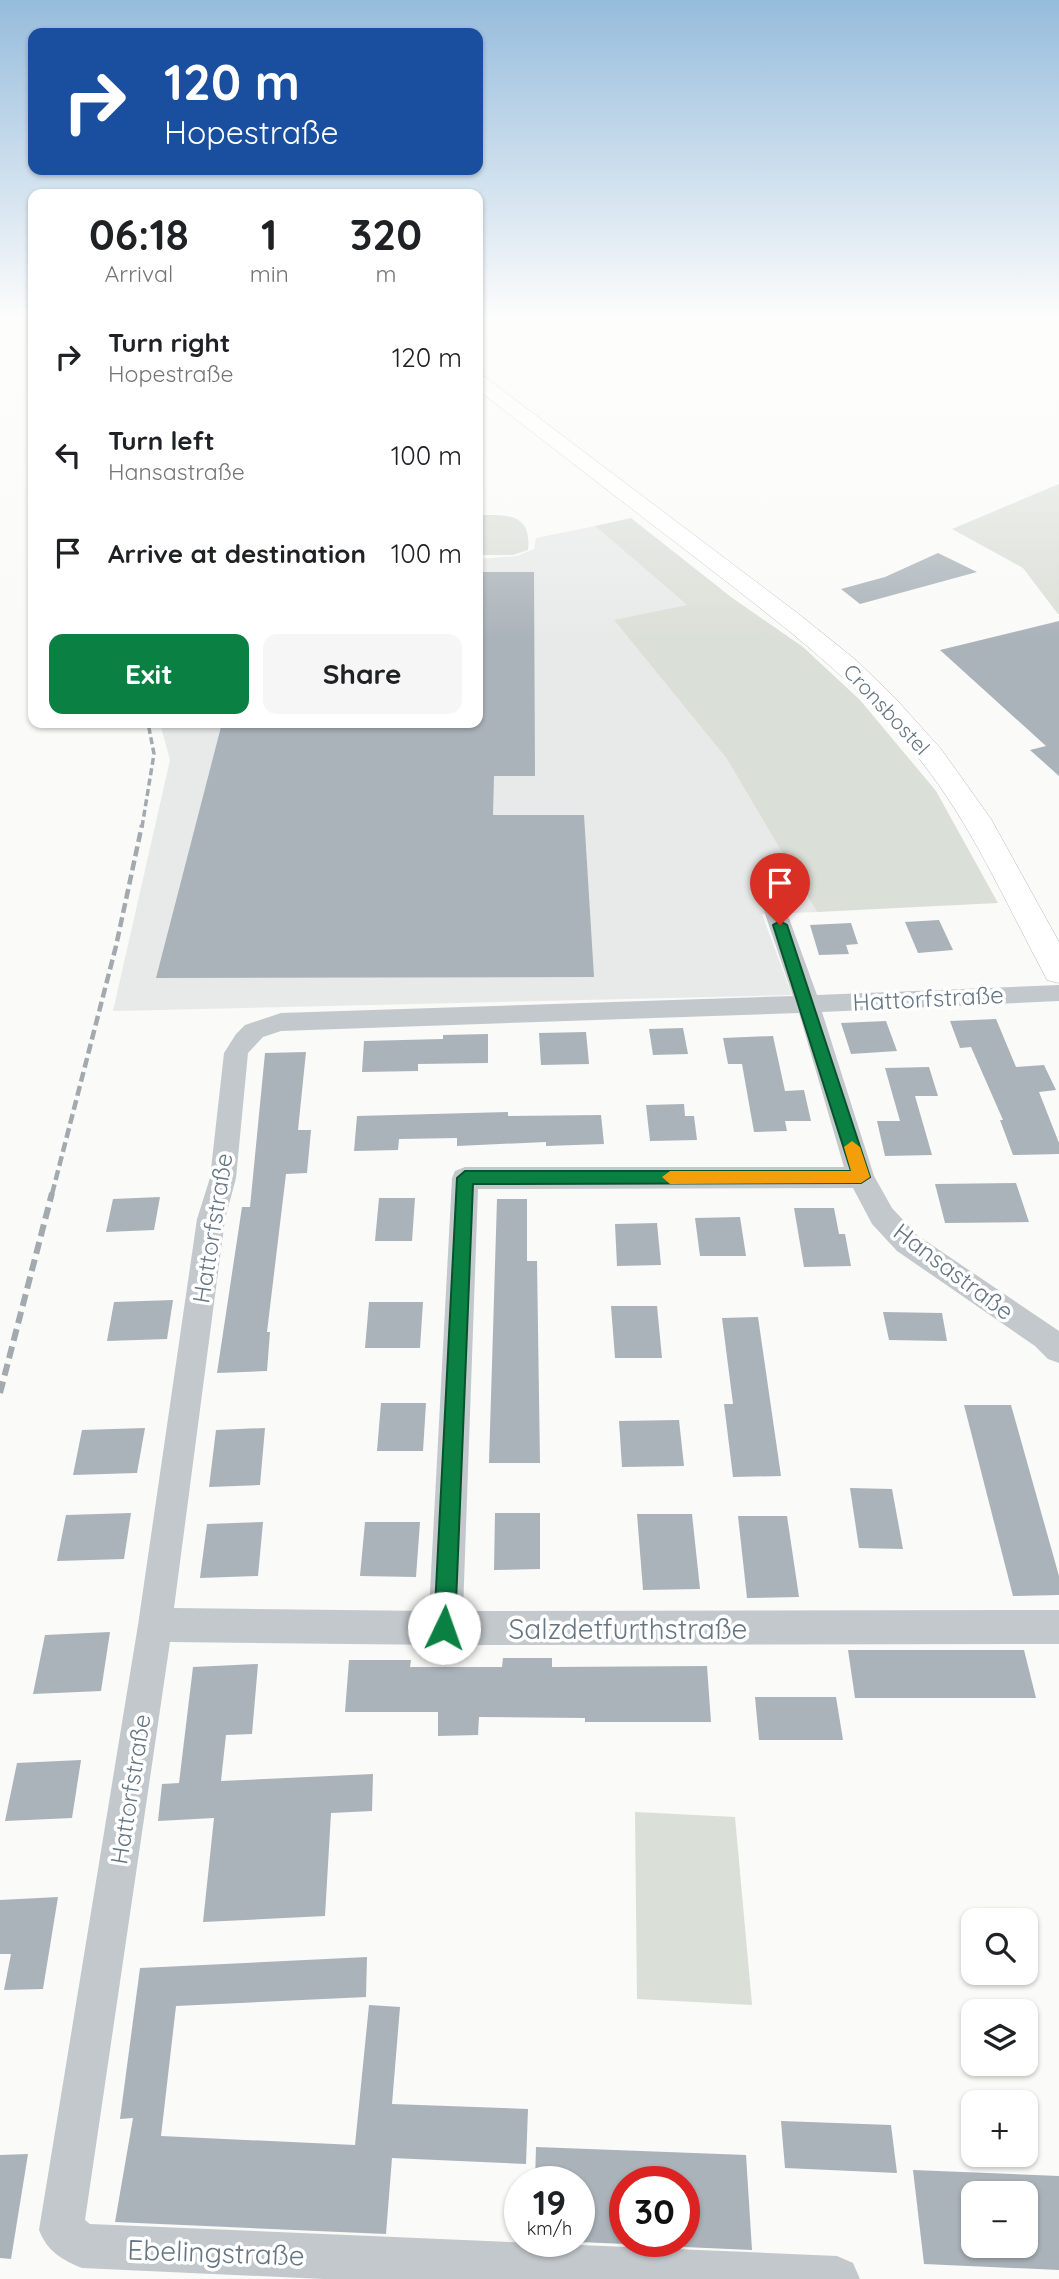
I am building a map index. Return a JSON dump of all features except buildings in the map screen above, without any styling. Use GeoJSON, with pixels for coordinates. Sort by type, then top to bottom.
{"type":"FeatureCollection","features":[{"type":"Feature","properties":{"kind":"street"},"geometry":{"type":"LineString","coordinates":[[539,427],[643,507]]}},
{"type":"Feature","properties":{"kind":"street","name":"Cronsbostel"},"geometry":{"type":"LineString","coordinates":[[643,507],[848,666],[886,704],[931,755],[975,819],[1059,972]]}},
{"type":"Feature","properties":{"kind":"street","name":"Hansastraße"},"geometry":{"type":"LineString","coordinates":[[771,899],[861,1177],[882,1216],[907,1243],[1045,1337],[1059,1350]]}},
{"type":"Feature","properties":{"kind":"street","name":"Hattorfstraße"},"geometry":{"type":"LineString","coordinates":[[61,2230],[155,1625],[211,1219],[223,1178],[236,1053],[244,1037],[266,1025],[281,1022],[807,1004],[1059,992]]}},
{"type":"Feature","properties":{"kind":"street"},"geometry":{"type":"LineString","coordinates":[[444,1628],[465,1178],[861,1177]]}},
{"type":"Feature","properties":{"kind":"street","name":"Salzdetfurthstraße"},"geometry":{"type":"LineString","coordinates":[[155,1625],[444,1628],[1059,1627]]}},
{"type":"Feature","properties":{"kind":"street","name":"Ebelingstraße"},"geometry":{"type":"LineString","coordinates":[[61,2230],[82,2246],[340,2268],[837,2279]]}},
{"type":"Feature","properties":{"kind":"shaded area"},"geometry":{"type":"Polygon","coordinates":[[[1059,484],[1058,614],[1023,568],[952,529],[1059,484]]]}},
{"type":"Feature","properties":{"kind":"shaded area"},"geometry":{"type":"Polygon","coordinates":[[[483,515],[515,518],[526,528],[528,550],[513,555],[483,555],[483,515]]]}},
{"type":"Feature","properties":{"kind":"shaded area"},"geometry":{"type":"Polygon","coordinates":[[[631,518],[731,597],[803,647],[860,700],[936,791],[998,903],[817,912],[727,759],[614,620],[687,605],[595,526],[631,518]]]}},
{"type":"Feature","properties":{"kind":"shaded area"},"geometry":{"type":"Polygon","coordinates":[[[595,526],[688,606],[615,621],[727,759],[817,912],[762,914],[792,995],[113,1011],[170,760],[161,728],[483,728],[483,559],[517,556],[534,549],[536,538],[595,526]]]}},
{"type":"Feature","properties":{"kind":"shaded area"},"geometry":{"type":"Polygon","coordinates":[[[635,1812],[735,1817],[752,2005],[637,1999],[635,1812]]]}},
{"type":"Feature","properties":{"kind":"railway"},"geometry":{"type":"LineString","coordinates":[[142,827],[154,754],[149,728]]}},
{"type":"Feature","properties":{"kind":"railway"},"geometry":{"type":"LineString","coordinates":[[52,1194],[116,946],[142,825]]}},
{"type":"Feature","properties":{"kind":"railway"},"geometry":{"type":"LineString","coordinates":[[0,1393],[52,1193]]}},
{"type":"Feature","properties":{"kind":"slow traffic"},"geometry":{"type":"LineString","coordinates":[[670,1177],[861,1177],[852,1147]]}},
{"type":"Feature","properties":{"kind":"route"},"geometry":{"type":"LineString","coordinates":[[444,1628],[465,1178],[861,1177],[780,925]]}}]}
